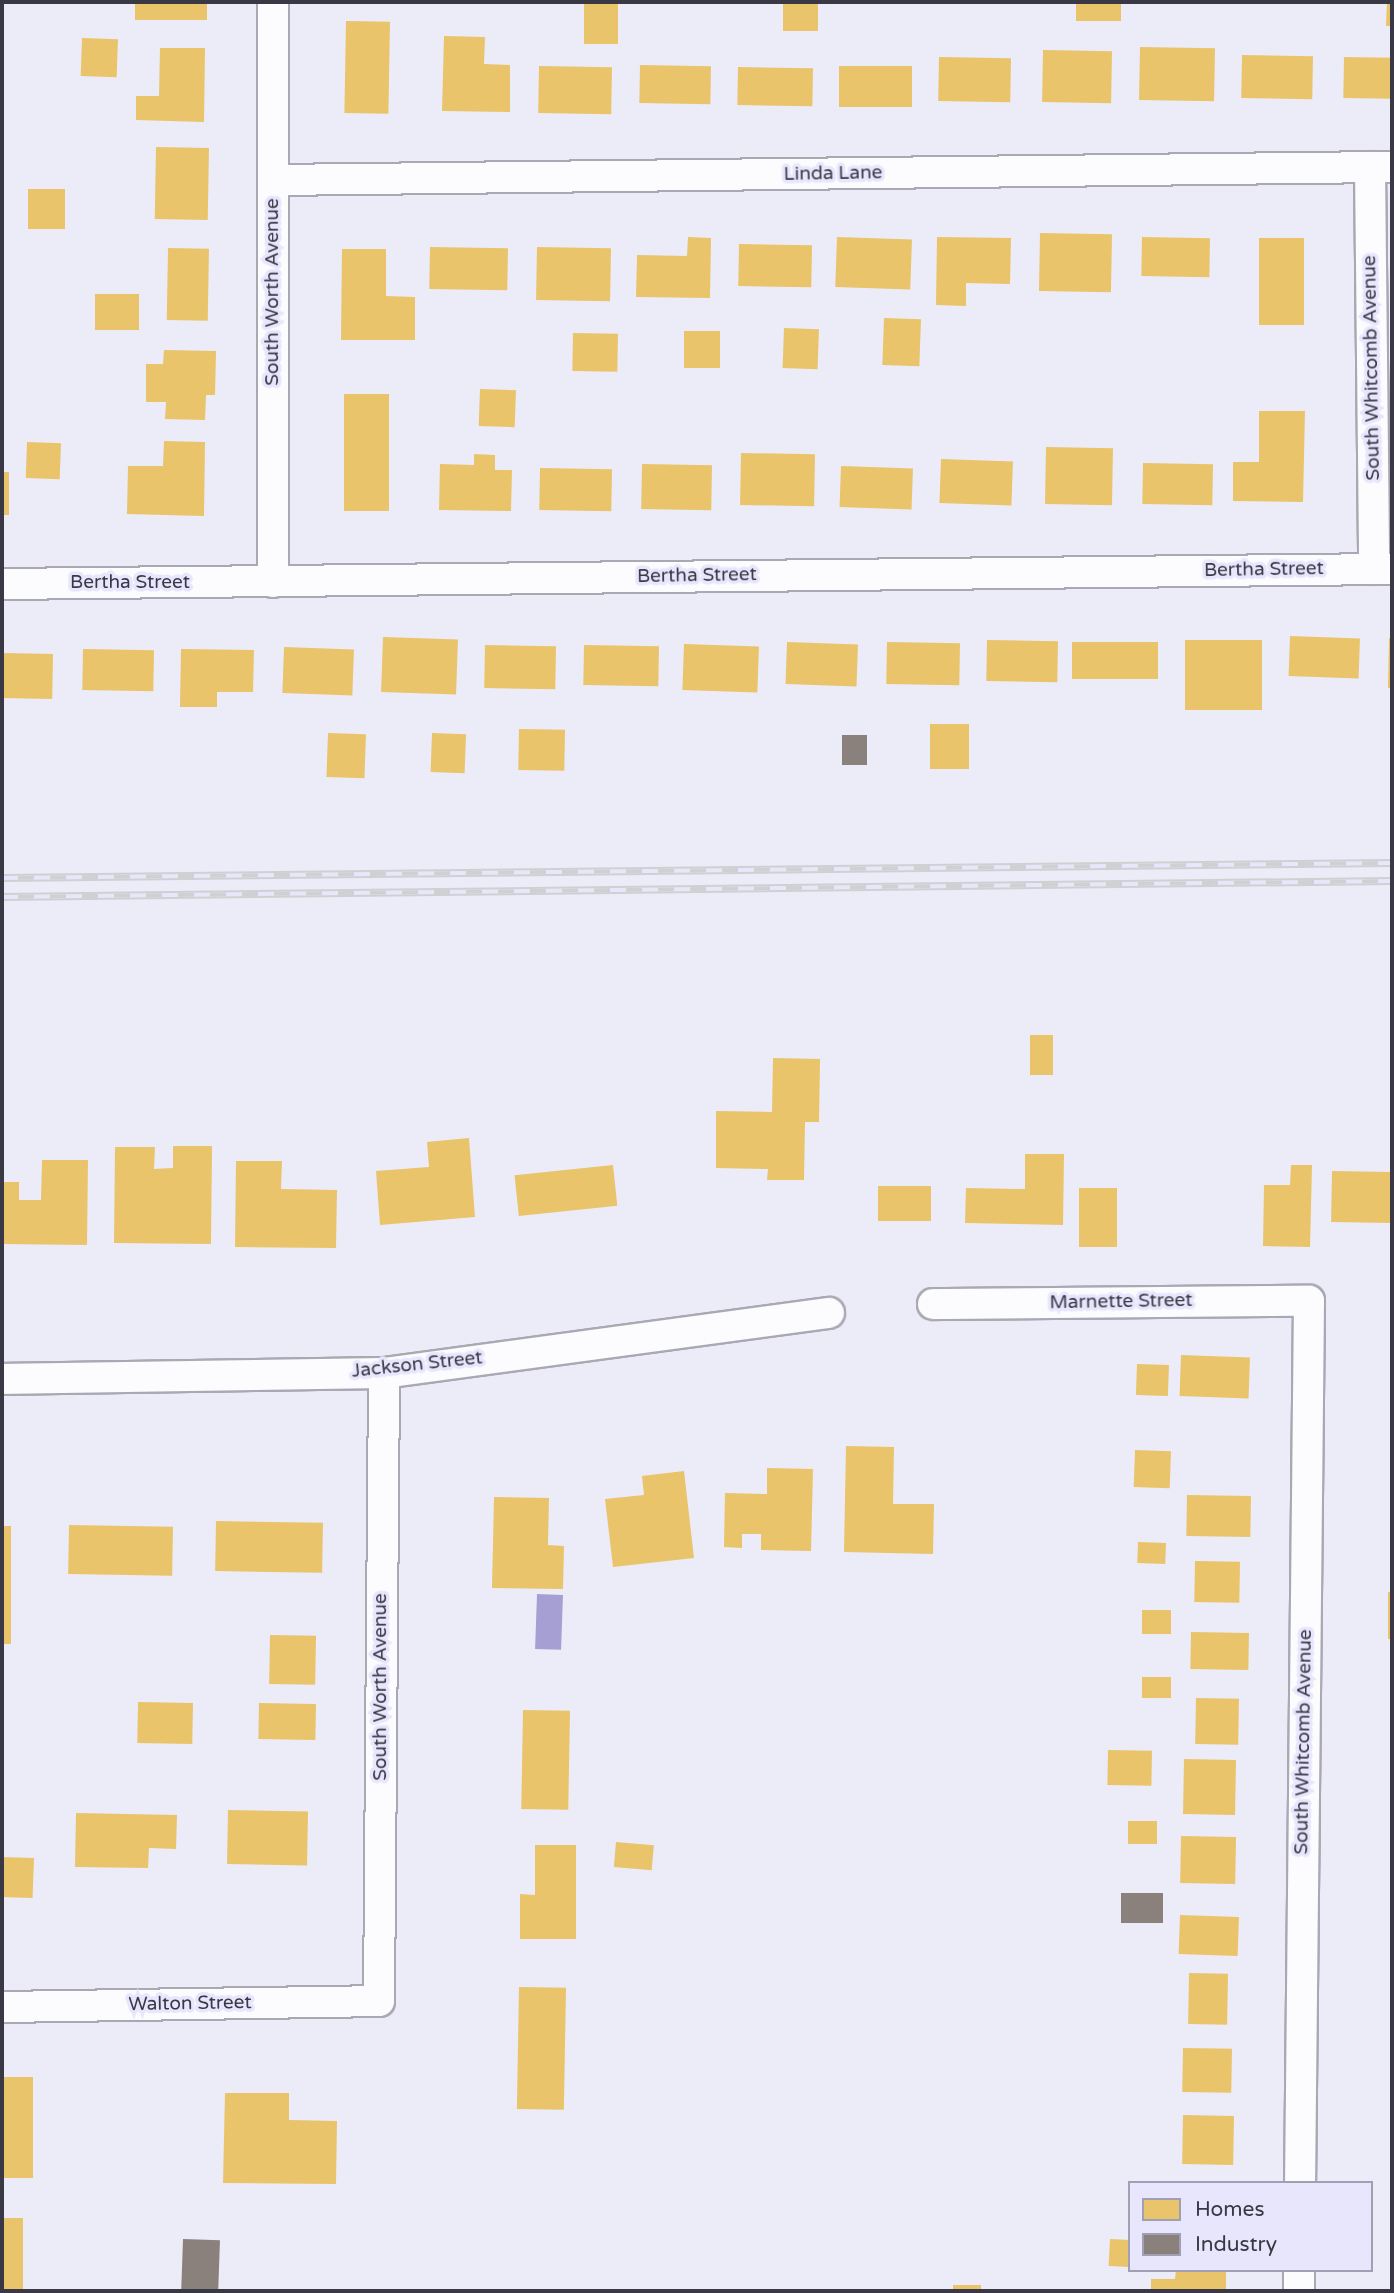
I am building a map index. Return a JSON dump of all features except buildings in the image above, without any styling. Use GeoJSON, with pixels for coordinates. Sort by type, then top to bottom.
{"type":"FeatureCollection","features":[{"type":"Feature","properties":{"kind":"street","name":"South Worth Avenue"},"geometry":{"type":"LineString","coordinates":[[273,2],[273,582]]}},
{"type":"Feature","properties":{"kind":"street","name":"Linda Lane"},"geometry":{"type":"LineString","coordinates":[[273,180],[1381,167]]}},
{"type":"Feature","properties":{"kind":"street","name":"South Whitcomb Avenue"},"geometry":{"type":"LineString","coordinates":[[1381,167],[1383,569]]}},
{"type":"Feature","properties":{"kind":"street","name":"Bertha Street"},"geometry":{"type":"LineString","coordinates":[[2,584],[1383,569]]}},
{"type":"Feature","properties":{"kind":"street","name":"South Whitcomb Avenue"},"geometry":{"type":"LineString","coordinates":[[1300,2181],[1309,1301]]}},
{"type":"Feature","properties":{"kind":"street","name":"Marnette Street"},"geometry":{"type":"LineString","coordinates":[[933,1304],[1309,1301]]}},
{"type":"Feature","properties":{"kind":"street","name":"Jackson Street"},"geometry":{"type":"LineString","coordinates":[[2,1379],[384,1373],[830,1313]]}},
{"type":"Feature","properties":{"kind":"street","name":"South Worth Avenue"},"geometry":{"type":"LineString","coordinates":[[379,2001],[384,1373]]}},
{"type":"Feature","properties":{"kind":"street","name":"Walton Street"},"geometry":{"type":"LineString","coordinates":[[2,2007],[379,2001]]}},
{"type":"Feature","properties":{"kind":"street"},"geometry":{"type":"LineString","coordinates":[[1299,2272],[1299,2291]]}},
{"type":"Feature","properties":{"kind":"shaded area"},"geometry":{"type":"Polygon","coordinates":[[[537,1594],[563,1595],[561,1650],[535,1649],[537,1594]]]}},
{"type":"Feature","properties":{"kind":"railway"},"geometry":{"type":"LineString","coordinates":[[2,878],[1392,863]]}},
{"type":"Feature","properties":{"kind":"railway"},"geometry":{"type":"LineString","coordinates":[[2,897],[1392,881]]}}]}
